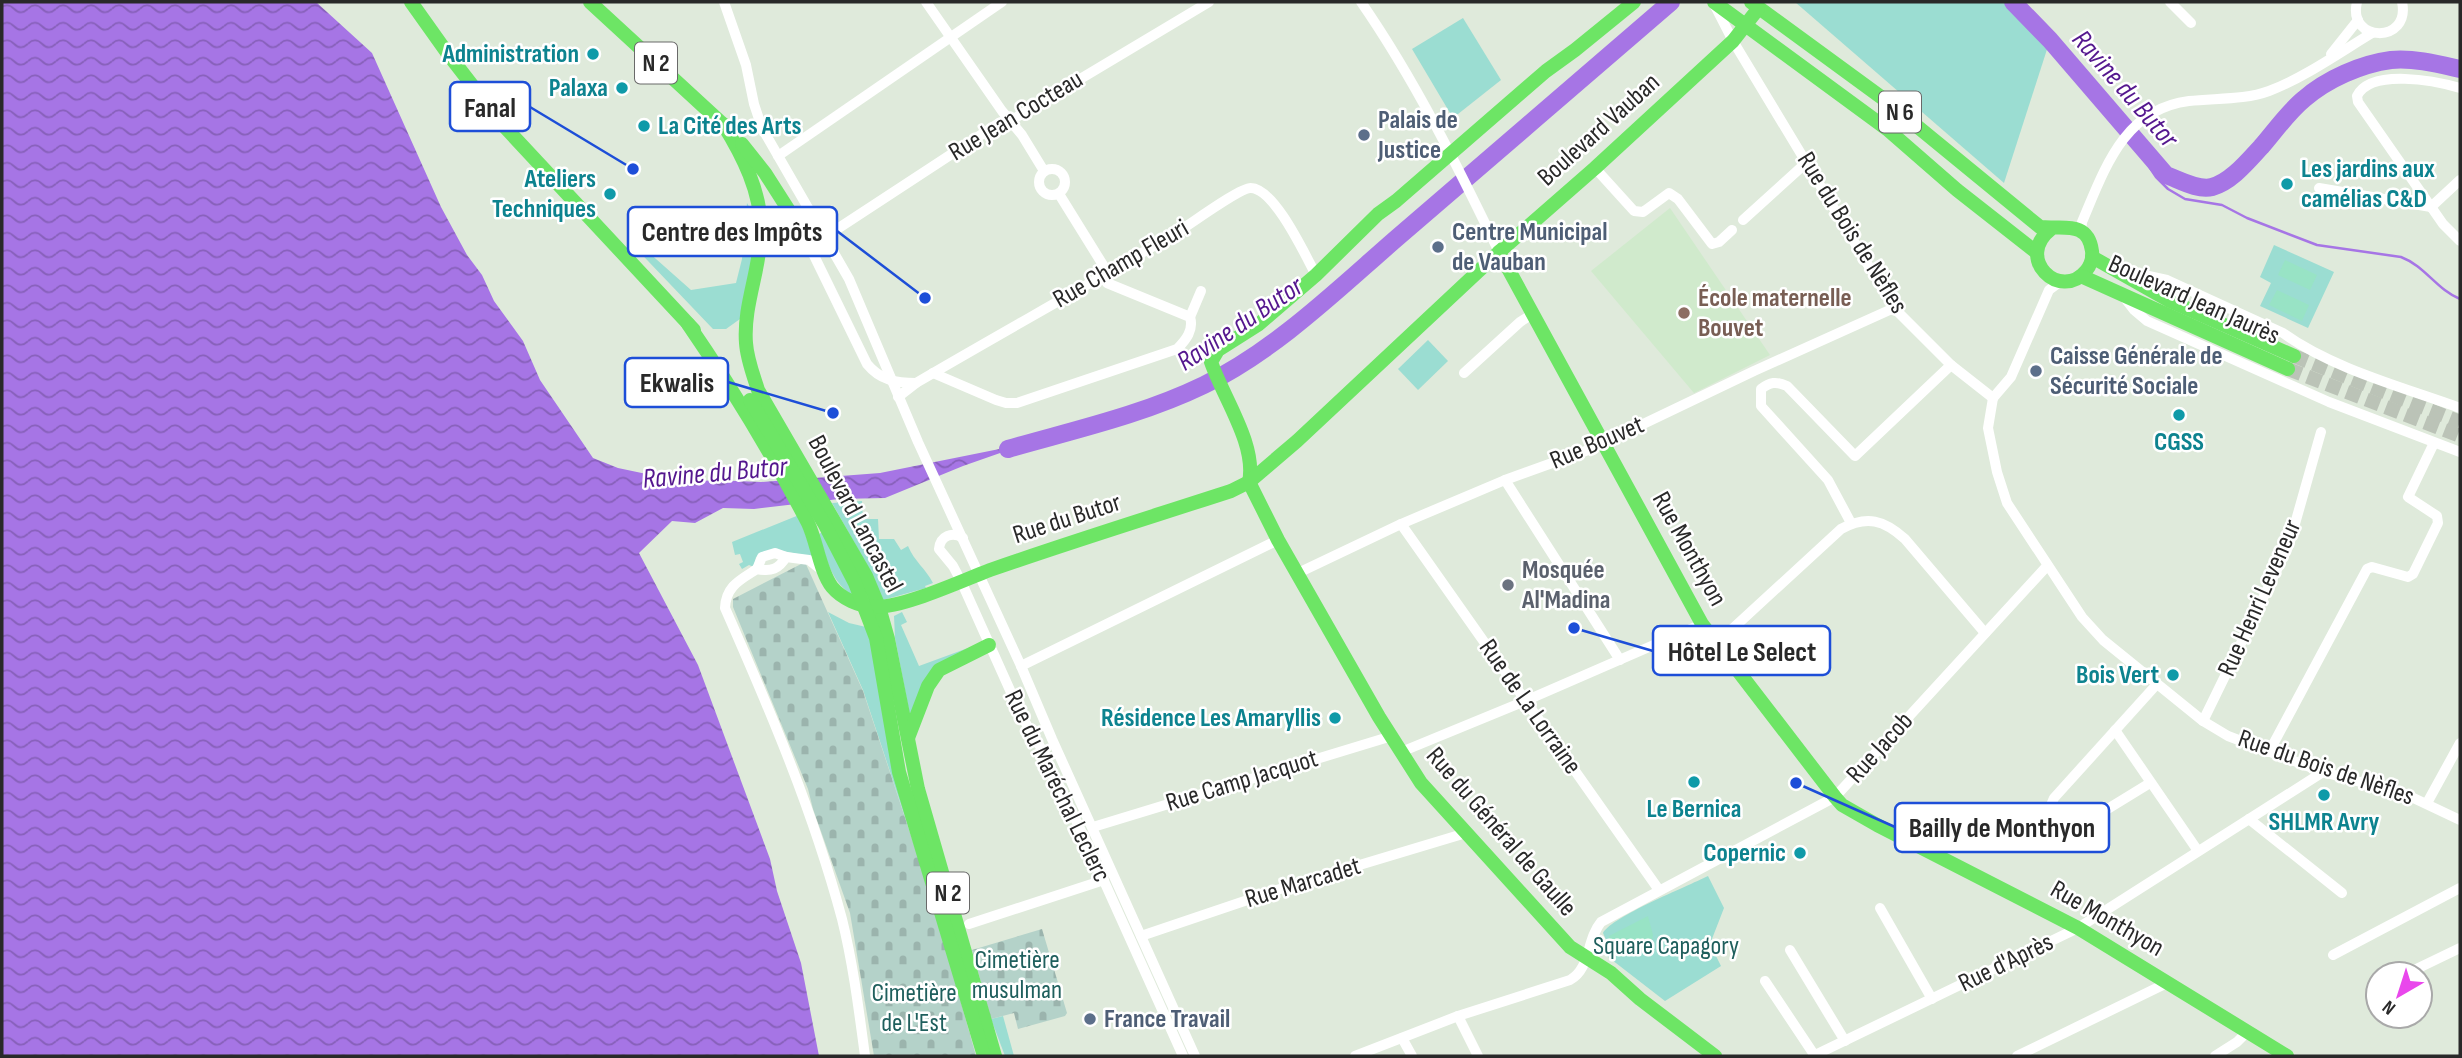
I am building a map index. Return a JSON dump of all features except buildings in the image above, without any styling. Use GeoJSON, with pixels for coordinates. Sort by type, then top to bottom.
{"type":"FeatureCollection","features":[{"type":"Feature","properties":{"kind":"main road"},"geometry":{"type":"LineString","coordinates":[[411,2],[503,125],[688,324],[740,400],[772,435],[826,574]]}},
{"type":"Feature","properties":{"kind":"main road"},"geometry":{"type":"LineString","coordinates":[[1316,275],[1378,214],[1452,158],[1546,71],[1634,2]]}},
{"type":"Feature","properties":{"kind":"main road","name":"N 6"},"geometry":{"type":"LineString","coordinates":[[1713,2],[1886,129],[1957,190],[2036,252]]}},
{"type":"Feature","properties":{"kind":"main road","name":"N 2"},"geometry":{"type":"LineString","coordinates":[[595,3],[723,124]]}},
{"type":"Feature","properties":{"kind":"main road","name":"N 6"},"geometry":{"type":"LineString","coordinates":[[1755,5],[1885,100],[2040,227],[2051,229]]}},
{"type":"Feature","properties":{"kind":"main road","name":"Boulevard Vauban"},"geometry":{"type":"LineString","coordinates":[[1249,482],[1733,41],[1755,5]]}},
{"type":"Feature","properties":{"kind":"main road"},"geometry":{"type":"LineString","coordinates":[[723,124],[765,173],[802,231]]}},
{"type":"Feature","properties":{"kind":"main road","name":"Boulevard Lancastel"},"geometry":{"type":"LineString","coordinates":[[723,124],[748,171],[759,213],[760,250],[747,320],[746,342],[750,366],[772,435],[825,525],[879,607],[899,772],[984,1056]]}},
{"type":"Feature","properties":{"kind":"main road"},"geometry":{"type":"LineString","coordinates":[[2062,281],[2053,279],[2041,269],[2036,252],[2040,239],[2051,229],[2079,227]]}},
{"type":"Feature","properties":{"kind":"main road","name":"Boulevard Jean Jaurès"},"geometry":{"type":"LineString","coordinates":[[2062,281],[2081,276],[2090,266],[2092,257],[2089,240],[2079,227]]}},
{"type":"Feature","properties":{"kind":"main road","name":"Rue Monthyon"},"geometry":{"type":"LineString","coordinates":[[1499,252],[1702,624],[1835,797],[1846,808],[1877,825],[2078,928],[2287,1056]]}},
{"type":"Feature","properties":{"kind":"main road","name":"Boulevard Jean Jaurès"},"geometry":{"type":"LineString","coordinates":[[2081,276],[2124,297],[2291,362],[2168,300],[2092,257]]}},
{"type":"Feature","properties":{"kind":"main road","name":"Rue du Général de Gaulle"},"geometry":{"type":"LineString","coordinates":[[1316,275],[1259,324],[1218,350],[1211,362],[1244,438],[1251,473],[1249,482],[1278,540],[1421,783],[1570,947],[1598,964],[1714,1056]]}},
{"type":"Feature","properties":{"kind":"main road","name":"Boulevard Lancastel"},"geometry":{"type":"LineString","coordinates":[[772,435],[827,507],[861,579]]}},
{"type":"Feature","properties":{"kind":"main road"},"geometry":{"type":"LineString","coordinates":[[1244,438],[1261,452],[1279,456]]}},
{"type":"Feature","properties":{"kind":"main road","name":"Rue du Butor"},"geometry":{"type":"LineString","coordinates":[[826,574],[831,586],[843,597],[857,604],[876,607],[900,603],[1231,491],[1249,482]]}},
{"type":"Feature","properties":{"kind":"main road","name":"Boulevard Lancastel"},"geometry":{"type":"LineString","coordinates":[[882,638],[918,789],[995,1056]]}},
{"type":"Feature","properties":{"kind":"main road"},"geometry":{"type":"LineString","coordinates":[[908,739],[928,687],[939,670],[989,645]]}},
{"type":"Feature","properties":{"kind":"street","name":"Rue du Maréchal Leclerc"},"geometry":{"type":"LineString","coordinates":[[723,2],[746,65],[757,114],[778,156],[849,279],[918,442],[1195,1056]]}},
{"type":"Feature","properties":{"kind":"street"},"geometry":{"type":"LineString","coordinates":[[926,2],[1044,171]]}},
{"type":"Feature","properties":{"kind":"street"},"geometry":{"type":"LineString","coordinates":[[778,156],[1002,2]]}},
{"type":"Feature","properties":{"kind":"street","name":"Rue Jean Cocteau"},"geometry":{"type":"LineString","coordinates":[[825,237],[999,122],[1010,121],[1209,2]]}},
{"type":"Feature","properties":{"kind":"street"},"geometry":{"type":"LineString","coordinates":[[1361,2],[1383,34],[1452,158],[1499,252]]}},
{"type":"Feature","properties":{"kind":"street","name":"Rue du Bois de Nèfles"},"geometry":{"type":"LineString","coordinates":[[1713,2],[1733,41],[1894,308],[1951,365],[1993,398],[1988,428],[2001,489],[2047,566],[2088,626],[2118,654],[2203,721],[2242,742],[2323,772],[2376,784],[2427,803],[2460,820]]}},
{"type":"Feature","properties":{"kind":"street"},"geometry":{"type":"LineString","coordinates":[[2170,2],[2191,23]]}},
{"type":"Feature","properties":{"kind":"street"},"geometry":{"type":"LineString","coordinates":[[2357,2],[2355,13],[2358,20],[2361,26],[2372,33]]}},
{"type":"Feature","properties":{"kind":"street"},"geometry":{"type":"LineString","coordinates":[[2079,227],[2117,147],[2141,119],[2165,106],[2185,101],[2267,92],[2372,33],[2387,33],[2402,19],[2404,3]]}},
{"type":"Feature","properties":{"kind":"street"},"geometry":{"type":"LineString","coordinates":[[2327,59],[2358,20]]}},
{"type":"Feature","properties":{"kind":"street"},"geometry":{"type":"LineString","coordinates":[[2460,88],[2421,79],[2398,79],[2365,87],[2358,92],[2358,103],[2443,224],[2460,241]]}},
{"type":"Feature","properties":{"kind":"street"},"geometry":{"type":"LineString","coordinates":[[1743,220],[1807,162]]}},
{"type":"Feature","properties":{"kind":"street"},"geometry":{"type":"LineString","coordinates":[[1595,168],[1634,211],[1643,212],[1669,193],[1678,199],[1712,244],[1719,242],[1732,230]]}},
{"type":"Feature","properties":{"kind":"street"},"geometry":{"type":"LineString","coordinates":[[1054,169],[1063,174],[1066,185],[1059,194],[1049,195],[1040,189],[1039,183],[1044,171],[1054,169]]}},
{"type":"Feature","properties":{"kind":"street"},"geometry":{"type":"LineString","coordinates":[[2431,207],[2460,180]]}},
{"type":"Feature","properties":{"kind":"street","name":"Rue Champ Fleuri"},"geometry":{"type":"LineString","coordinates":[[898,397],[916,383],[1105,275],[1210,212],[1239,190],[1249,187],[1258,189],[1278,207],[1316,275]]}},
{"type":"Feature","properties":{"kind":"street"},"geometry":{"type":"LineString","coordinates":[[2319,188],[2431,207]]}},
{"type":"Feature","properties":{"kind":"street"},"geometry":{"type":"LineString","coordinates":[[933,373],[1006,404],[1177,349],[1190,330],[1192,324],[1189,317],[1107,283],[1059,194]]}},
{"type":"Feature","properties":{"kind":"street"},"geometry":{"type":"LineString","coordinates":[[802,231],[867,364],[880,376],[892,381],[916,383]]}},
{"type":"Feature","properties":{"kind":"street"},"geometry":{"type":"LineString","coordinates":[[1303,251],[1327,265]]}},
{"type":"Feature","properties":{"kind":"street"},"geometry":{"type":"LineString","coordinates":[[2092,257],[2167,280],[2283,333],[2297,343],[2343,365],[2460,408]]}},
{"type":"Feature","properties":{"kind":"street"},"geometry":{"type":"LineString","coordinates":[[2041,269],[2049,290]]}},
{"type":"Feature","properties":{"kind":"street"},"geometry":{"type":"LineString","coordinates":[[1993,398],[2011,377],[2049,290],[2062,281]]}},
{"type":"Feature","properties":{"kind":"street"},"geometry":{"type":"LineString","coordinates":[[1189,317],[1201,291]]}},
{"type":"Feature","properties":{"kind":"street"},"geometry":{"type":"LineString","coordinates":[[2124,297],[2147,321],[2329,402],[2460,452]]}},
{"type":"Feature","properties":{"kind":"street","name":"Rue Bouvet"},"geometry":{"type":"LineString","coordinates":[[1298,573],[1401,524],[1505,480],[1604,443],[1894,308]]}},
{"type":"Feature","properties":{"kind":"street"},"geometry":{"type":"LineString","coordinates":[[1464,373],[1520,322],[1534,313]]}},
{"type":"Feature","properties":{"kind":"street"},"geometry":{"type":"LineString","coordinates":[[1851,523],[1828,480],[1761,406],[1761,389],[1769,383],[1787,386],[1855,456],[1951,365]]}},
{"type":"Feature","properties":{"kind":"street","name":"Rue Henri Leveneur"},"geometry":{"type":"LineString","coordinates":[[2203,721],[2289,545],[2321,432]]}},
{"type":"Feature","properties":{"kind":"street"},"geometry":{"type":"LineString","coordinates":[[2269,752],[2367,569],[2372,567],[2408,577],[2413,574],[2438,523],[2437,516],[2408,497],[2434,443]]}},
{"type":"Feature","properties":{"kind":"street"},"geometry":{"type":"LineString","coordinates":[[1505,480],[1620,660]]}},
{"type":"Feature","properties":{"kind":"street"},"geometry":{"type":"LineString","coordinates":[[1717,643],[1841,528],[1866,520],[1891,526],[1905,539],[1985,633]]}},
{"type":"Feature","properties":{"kind":"street","name":"Rue de La Lorraine"},"geometry":{"type":"LineString","coordinates":[[1401,524],[1659,890]]}},
{"type":"Feature","properties":{"kind":"street","name":"Rue du Maréchal Leclerc"},"geometry":{"type":"LineString","coordinates":[[963,538],[951,534],[940,544],[939,549],[961,581],[1022,717],[1041,748],[1104,880],[1183,1056]]}},
{"type":"Feature","properties":{"kind":"street"},"geometry":{"type":"LineString","coordinates":[[1021,666],[1278,540]]}},
{"type":"Feature","properties":{"kind":"street"},"geometry":{"type":"LineString","coordinates":[[826,574],[809,560],[786,557],[775,552],[762,557],[757,569],[735,583],[729,590],[725,608],[779,731],[815,831],[842,921],[865,1056]]}},
{"type":"Feature","properties":{"kind":"street","name":"Rue Jacob"},"geometry":{"type":"LineString","coordinates":[[1586,959],[1592,935],[1601,922],[1835,797],[2047,566]]}},
{"type":"Feature","properties":{"kind":"street"},"geometry":{"type":"LineString","coordinates":[[1401,752],[1702,624]]}},
{"type":"Feature","properties":{"kind":"street"},"geometry":{"type":"LineString","coordinates":[[989,645],[1004,631]]}},
{"type":"Feature","properties":{"kind":"street"},"geometry":{"type":"LineString","coordinates":[[2150,783],[2088,821],[2073,827],[2053,813],[2051,806],[2054,798],[2157,684]]}},
{"type":"Feature","properties":{"kind":"street"},"geometry":{"type":"LineString","coordinates":[[2115,730],[2198,851]]}},
{"type":"Feature","properties":{"kind":"street","name":"Rue Camp Jacquot"},"geometry":{"type":"LineString","coordinates":[[1093,827],[1392,736]]}},
{"type":"Feature","properties":{"kind":"street"},"geometry":{"type":"LineString","coordinates":[[2427,803],[2460,743]]}},
{"type":"Feature","properties":{"kind":"street"},"geometry":{"type":"LineString","coordinates":[[2298,788],[2300,764]]}},
{"type":"Feature","properties":{"kind":"street","name":"Rue d'Après"},"geometry":{"type":"LineString","coordinates":[[1814,1056],[2078,928],[2323,772]]}},
{"type":"Feature","properties":{"kind":"street"},"geometry":{"type":"LineString","coordinates":[[2249,819],[2342,893]]}},
{"type":"Feature","properties":{"kind":"street","name":"Rue Marcadet"},"geometry":{"type":"LineString","coordinates":[[1140,936],[1283,888],[1466,833]]}},
{"type":"Feature","properties":{"kind":"street"},"geometry":{"type":"LineString","coordinates":[[969,924],[1104,880]]}},
{"type":"Feature","properties":{"kind":"street"},"geometry":{"type":"LineString","coordinates":[[2333,955],[2460,888]]}},
{"type":"Feature","properties":{"kind":"street"},"geometry":{"type":"LineString","coordinates":[[1880,908],[1932,999]]}},
{"type":"Feature","properties":{"kind":"street"},"geometry":{"type":"LineString","coordinates":[[2434,961],[2460,948]]}},
{"type":"Feature","properties":{"kind":"street"},"geometry":{"type":"LineString","coordinates":[[1790,950],[1845,1041]]}},
{"type":"Feature","properties":{"kind":"street"},"geometry":{"type":"LineString","coordinates":[[1355,1056],[1458,1016],[1570,980],[1582,968],[1586,959]]}},
{"type":"Feature","properties":{"kind":"street"},"geometry":{"type":"LineString","coordinates":[[1765,981],[1814,1056]]}},
{"type":"Feature","properties":{"kind":"street"},"geometry":{"type":"LineString","coordinates":[[2017,1056],[2167,983]]}},
{"type":"Feature","properties":{"kind":"street"},"geometry":{"type":"LineString","coordinates":[[1458,1016],[1478,1056]]}},
{"type":"Feature","properties":{"kind":"street"},"geometry":{"type":"LineString","coordinates":[[2215,1056],[2246,1033]]}},
{"type":"Feature","properties":{"kind":"street"},"geometry":{"type":"LineString","coordinates":[[1402,1038],[1412,1056]]}},
{"type":"Feature","properties":{"kind":"shaded area","name":"École maternelle Bouvet"},"geometry":{"type":"Polygon","coordinates":[[[1670,208],[1770,355],[1694,393],[1591,271],[1670,208]]]}},
{"type":"Feature","properties":{"kind":"green space"},"geometry":{"type":"Polygon","coordinates":[[[1795,2],[2013,2],[2050,40],[2004,183],[1795,2]]]}},
{"type":"Feature","properties":{"kind":"green space"},"geometry":{"type":"Polygon","coordinates":[[[1463,18],[1501,80],[1453,118],[1412,49],[1463,18]]]}},
{"type":"Feature","properties":{"kind":"green space"},"geometry":{"type":"Polygon","coordinates":[[[747,203],[753,228],[753,244],[740,319],[726,329],[713,329],[627,239],[647,251],[691,290],[736,283],[742,259],[747,203]]]}},
{"type":"Feature","properties":{"kind":"green space"},"geometry":{"type":"Polygon","coordinates":[[[2274,245],[2334,272],[2308,328],[2260,306],[2271,283],[2260,277],[2274,245]]]}},
{"type":"Feature","properties":{"kind":"green space"},"geometry":{"type":"Polygon","coordinates":[[[2285,260],[2317,275],[2310,290],[2278,275],[2285,260]]]}},
{"type":"Feature","properties":{"kind":"green space"},"geometry":{"type":"Polygon","coordinates":[[[2277,290],[2309,305],[2302,321],[2269,305],[2277,290]]]}},
{"type":"Feature","properties":{"kind":"green space"},"geometry":{"type":"Polygon","coordinates":[[[1428,340],[1448,361],[1418,390],[1398,369],[1428,340]]]}},
{"type":"Feature","properties":{"kind":"green space"},"geometry":{"type":"Polygon","coordinates":[[[862,501],[863,519],[878,519],[879,539],[894,539],[901,550],[908,546],[933,583],[925,586],[926,588],[883,600],[867,565],[832,503],[862,501]]]}},
{"type":"Feature","properties":{"kind":"green space"},"geometry":{"type":"Polygon","coordinates":[[[799,515],[813,557],[773,549],[756,557],[754,567],[749,565],[742,569],[739,564],[743,562],[740,554],[735,555],[732,542],[799,515]]]}},
{"type":"Feature","properties":{"kind":"green space"},"geometry":{"type":"Polygon","coordinates":[[[823,532],[856,597],[835,578],[819,534],[823,532]]]}},
{"type":"Feature","properties":{"kind":"green space","name":"Cimetière de L'Est"},"geometry":{"type":"Polygon","coordinates":[[[805,562],[863,691],[933,902],[976,1056],[874,1056],[850,913],[808,789],[733,607],[733,599],[805,562]]]}},
{"type":"Feature","properties":{"kind":"green space"},"geometry":{"type":"Polygon","coordinates":[[[828,612],[849,623],[866,627],[873,645],[908,826],[863,690],[828,612]]]}},
{"type":"Feature","properties":{"kind":"green space"},"geometry":{"type":"Polygon","coordinates":[[[902,612],[907,622],[901,625],[919,666],[968,648],[935,665],[911,721],[895,638],[894,616],[902,612]]]}},
{"type":"Feature","properties":{"kind":"green space","name":"Square Capagory"},"geometry":{"type":"Polygon","coordinates":[[[1708,876],[1724,908],[1710,944],[1721,966],[1665,1001],[1603,953],[1602,949],[1607,942],[1603,933],[1609,926],[1635,910],[1708,876]]]}},
{"type":"Feature","properties":{"kind":"green space"},"geometry":{"type":"Polygon","coordinates":[[[1648,916],[1653,935],[1651,946],[1621,957],[1609,947],[1609,936],[1648,916]]]}},
{"type":"Feature","properties":{"kind":"green space","name":"Cimetière musulman"},"geometry":{"type":"Polygon","coordinates":[[[1042,929],[1067,1013],[1065,1016],[1018,1029],[1014,1013],[991,1019],[972,950],[1042,929]]]}},
{"type":"Feature","properties":{"kind":"green space"},"geometry":{"type":"Polygon","coordinates":[[[1003,1016],[1014,1056],[1005,1056],[991,1019],[1003,1016]]]}},
{"type":"Feature","properties":{"kind":"water"},"geometry":{"type":"Polygon","coordinates":[[[2,2],[316,2],[372,53],[441,207],[467,255],[482,275],[494,301],[523,341],[540,380],[593,458],[618,468],[656,476],[673,485],[712,480],[761,482],[880,473],[1029,443],[885,498],[839,499],[754,509],[723,508],[695,523],[672,521],[639,553],[698,665],[770,859],[777,891],[801,963],[819,1056],[2,1056],[2,2]]]}},
{"type":"Feature","properties":{"kind":"waterway","name":"Ravine du Butor"},"geometry":{"type":"LineString","coordinates":[[1008,449],[1156,405],[1231,371],[1281,337],[1329,297],[1671,2]]}},
{"type":"Feature","properties":{"kind":"waterway","name":"Ravine du Butor"},"geometry":{"type":"LineString","coordinates":[[2013,2],[2050,40],[2166,175],[2206,188],[2232,176],[2298,104],[2323,85],[2345,74],[2391,60],[2426,62],[2460,69]]}},
{"type":"Feature","properties":{"kind":"waterway"},"geometry":{"type":"LineString","coordinates":[[2144,150],[2156,177],[2168,189],[2185,199],[2222,205],[2247,218],[2317,245],[2401,257],[2460,299]]}},
{"type":"Feature","properties":{"kind":"tunnel"},"geometry":{"type":"LineString","coordinates":[[2294,356],[2460,422]]}},
{"type":"Feature","properties":{"kind":"tunnel"},"geometry":{"type":"LineString","coordinates":[[2288,369],[2460,436]]}},
{"type":"Feature","properties":{"kind":"place","name":"Administration"},"geometry":{"type":"Point","coordinates":[593,54]}},
{"type":"Feature","properties":{"kind":"place","name":"Palaxa"},"geometry":{"type":"Point","coordinates":[622,88]}},
{"type":"Feature","properties":{"kind":"place","name":"La Cité des Arts"},"geometry":{"type":"Point","coordinates":[644,126]}},
{"type":"Feature","properties":{"kind":"place","name":"Palais de Justice"},"geometry":{"type":"Point","coordinates":[1364,135]}},
{"type":"Feature","properties":{"kind":"place","name":"Fanal"},"geometry":{"type":"Point","coordinates":[633,169]}},
{"type":"Feature","properties":{"kind":"place","name":"Les jardins aux camélias C&D"},"geometry":{"type":"Point","coordinates":[2287,184]}},
{"type":"Feature","properties":{"kind":"place","name":"Ateliers Techniques"},"geometry":{"type":"Point","coordinates":[610,194]}},
{"type":"Feature","properties":{"kind":"place","name":"Centre Municipal de Vauban"},"geometry":{"type":"Point","coordinates":[1438,247]}},
{"type":"Feature","properties":{"kind":"place","name":"Centre des Impôts"},"geometry":{"type":"Point","coordinates":[925,298]}},
{"type":"Feature","properties":{"kind":"place","name":"École maternelle Bouvet"},"geometry":{"type":"Point","coordinates":[1684,313]}},
{"type":"Feature","properties":{"kind":"place","name":"Caisse Générale de Sécurité Sociale"},"geometry":{"type":"Point","coordinates":[2036,371]}},
{"type":"Feature","properties":{"kind":"place","name":"Ekwalis"},"geometry":{"type":"Point","coordinates":[833,413]}},
{"type":"Feature","properties":{"kind":"place","name":"CGSS"},"geometry":{"type":"Point","coordinates":[2179,415]}},
{"type":"Feature","properties":{"kind":"place","name":"Mosquée Al'Madina"},"geometry":{"type":"Point","coordinates":[1508,585]}},
{"type":"Feature","properties":{"kind":"place","name":"Hôtel Le Select"},"geometry":{"type":"Point","coordinates":[1574,628]}},
{"type":"Feature","properties":{"kind":"place","name":"Bois Vert"},"geometry":{"type":"Point","coordinates":[2173,675]}},
{"type":"Feature","properties":{"kind":"place","name":"Résidence Les Amaryllis"},"geometry":{"type":"Point","coordinates":[1335,718]}},
{"type":"Feature","properties":{"kind":"place","name":"Le Bernica"},"geometry":{"type":"Point","coordinates":[1694,782]}},
{"type":"Feature","properties":{"kind":"place","name":"Bailly de Monthyon"},"geometry":{"type":"Point","coordinates":[1796,783]}},
{"type":"Feature","properties":{"kind":"place","name":"SHLMR Avry"},"geometry":{"type":"Point","coordinates":[2324,795]}},
{"type":"Feature","properties":{"kind":"place","name":"Copernic"},"geometry":{"type":"Point","coordinates":[1800,853]}},
{"type":"Feature","properties":{"kind":"place","name":"France Travail"},"geometry":{"type":"Point","coordinates":[1090,1019]}}]}
